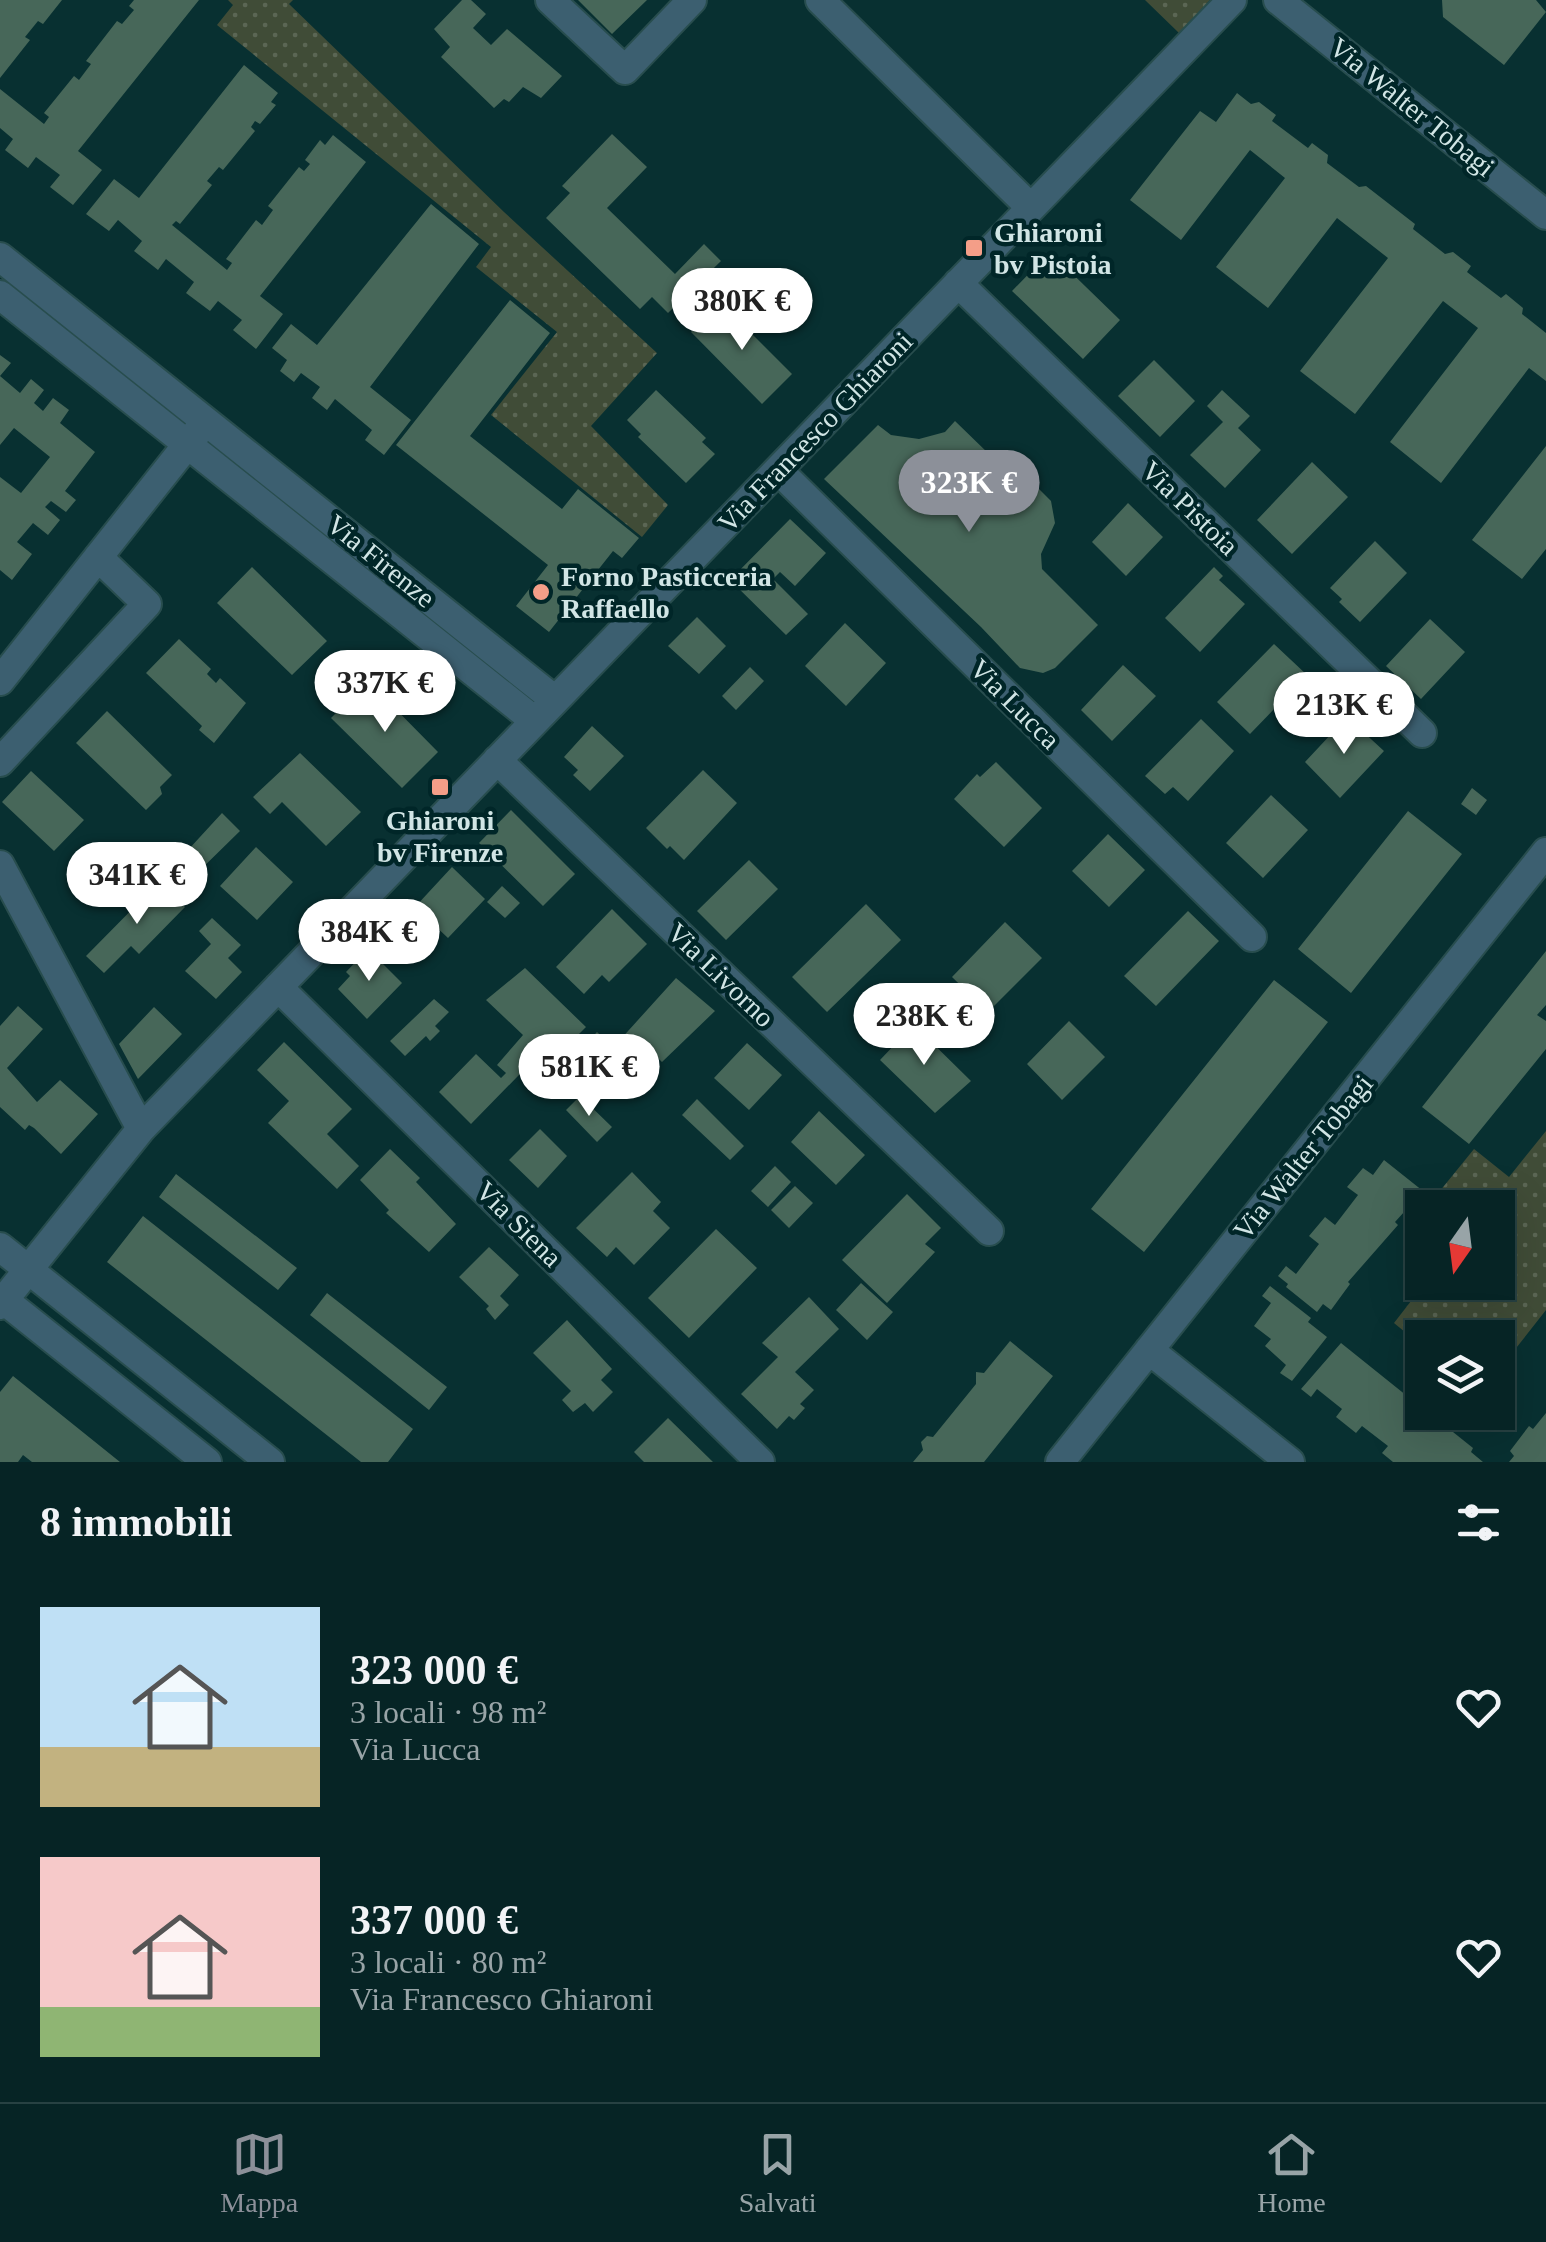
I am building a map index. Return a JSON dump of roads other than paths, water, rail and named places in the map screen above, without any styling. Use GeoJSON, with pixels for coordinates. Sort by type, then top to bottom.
{"type":"FeatureCollection","features":[{"type":"Feature","properties":{"kind":"street"},"geometry":{"type":"LineString","coordinates":[[550,0],[624,70],[692,0]]}},
{"type":"Feature","properties":{"kind":"street"},"geometry":{"type":"LineString","coordinates":[[820,0],[1031,208]]}},
{"type":"Feature","properties":{"kind":"street","name":"Via Francesco Ghiaroni"},"geometry":{"type":"LineString","coordinates":[[1,1301],[140,1129],[1232,0]]}},
{"type":"Feature","properties":{"kind":"street","name":"Via Walter Tobagi"},"geometry":{"type":"LineString","coordinates":[[1278,0],[1546,214]]}},
{"type":"Feature","properties":{"kind":"street","name":"Via Firenze"},"geometry":{"type":"LineString","coordinates":[[0,258],[556,700]]}},
{"type":"Feature","properties":{"kind":"street","name":"Via Pistoia"},"geometry":{"type":"LineString","coordinates":[[958,283],[1422,734]]}},
{"type":"Feature","properties":{"kind":"street","name":"Via Firenze"},"geometry":{"type":"LineString","coordinates":[[0,295],[534,721]]}},
{"type":"Feature","properties":{"kind":"street"},"geometry":{"type":"LineString","coordinates":[[0,680],[206,422]]}},
{"type":"Feature","properties":{"kind":"street","name":"Via Lucca"},"geometry":{"type":"LineString","coordinates":[[778,470],[1252,937]]}},
{"type":"Feature","properties":{"kind":"street"},"geometry":{"type":"LineString","coordinates":[[0,762],[147,604],[98,557]]}},
{"type":"Feature","properties":{"kind":"street","name":"Via Livorno"},"geometry":{"type":"LineString","coordinates":[[497,760],[989,1231]]}},
{"type":"Feature","properties":{"kind":"street","name":"Via Walter Tobagi"},"geometry":{"type":"LineString","coordinates":[[1060,1462],[1546,852]]}},
{"type":"Feature","properties":{"kind":"street"},"geometry":{"type":"LineString","coordinates":[[0,865],[140,1129]]}},
{"type":"Feature","properties":{"kind":"street","name":"Via Siena"},"geometry":{"type":"LineString","coordinates":[[278,987],[760,1462]]}},
{"type":"Feature","properties":{"kind":"street"},"geometry":{"type":"LineString","coordinates":[[0,1247],[270,1462]]}},
{"type":"Feature","properties":{"kind":"street"},"geometry":{"type":"LineString","coordinates":[[1,1301],[207,1462]]}},
{"type":"Feature","properties":{"kind":"street"},"geometry":{"type":"LineString","coordinates":[[1150,1350],[1290,1462]]}},
{"type":"Feature","properties":{"kind":"place","name":"Ghiaroni bv Pistoia"},"geometry":{"type":"Point","coordinates":[974,248]}},
{"type":"Feature","properties":{"kind":"place","name":"Forno Pasticceria Raffaello"},"geometry":{"type":"Point","coordinates":[541,592]}},
{"type":"Feature","properties":{"kind":"place","name":"Ghiaroni bv Firenze"},"geometry":{"type":"Point","coordinates":[440,787]}}]}
